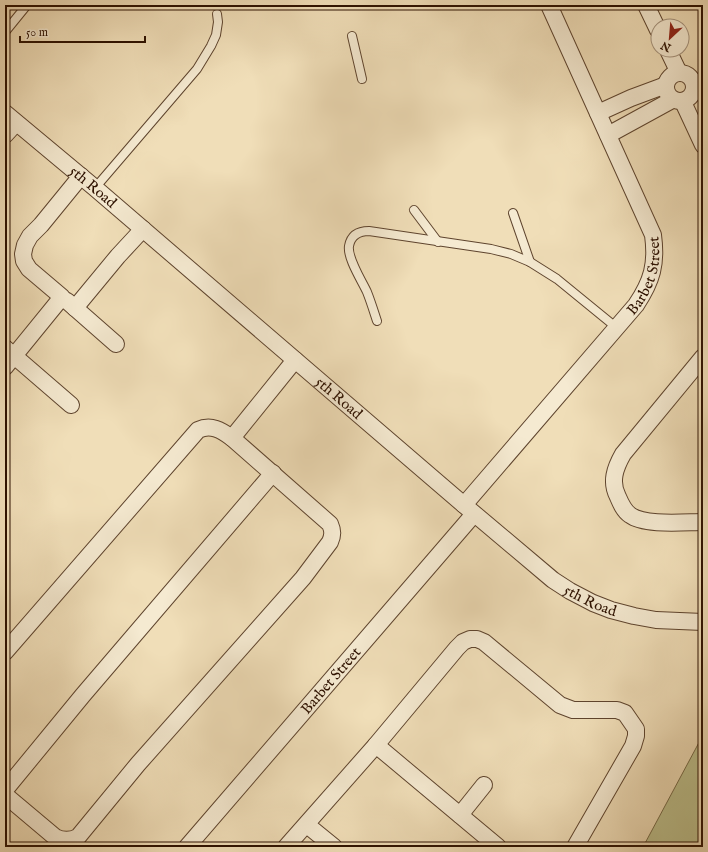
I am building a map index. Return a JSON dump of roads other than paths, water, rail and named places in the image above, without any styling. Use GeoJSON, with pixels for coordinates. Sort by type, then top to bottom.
{"type":"FeatureCollection","features":[{"type":"Feature","properties":{"kind":"street","name":"Barbet Street"},"geometry":{"type":"LineString","coordinates":[[187,847],[469,509],[636,305],[650,282],[653,269],[653,235],[549,5]]}},
{"type":"Feature","properties":{"kind":"street"},"geometry":{"type":"LineString","coordinates":[[646,5],[652,18]]}},
{"type":"Feature","properties":{"kind":"street"},"geometry":{"type":"LineString","coordinates":[[672,58],[679,73]]}},
{"type":"Feature","properties":{"kind":"street"},"geometry":{"type":"LineString","coordinates":[[608,135],[678,101],[691,97],[694,83],[688,76],[679,73],[672,75],[667,81],[667,93],[678,101],[703,145]]}},
{"type":"Feature","properties":{"kind":"street"},"geometry":{"type":"LineString","coordinates":[[598,113],[631,98],[666,85]]}},
{"type":"Feature","properties":{"kind":"street"},"geometry":{"type":"LineString","coordinates":[[5,135],[11,118]]}},
{"type":"Feature","properties":{"kind":"street","name":"5th Road"},"geometry":{"type":"LineString","coordinates":[[11,118],[81,176],[553,580],[593,603],[611,610],[641,618],[678,622],[703,622]]}},
{"type":"Feature","properties":{"kind":"street"},"geometry":{"type":"LineString","coordinates":[[81,176],[41,225],[30,236],[25,245],[23,254],[24,261],[29,269],[116,344]]}},
{"type":"Feature","properties":{"kind":"street"},"geometry":{"type":"LineString","coordinates":[[75,308],[118,256],[143,229]]}},
{"type":"Feature","properties":{"kind":"street"},"geometry":{"type":"LineString","coordinates":[[62,297],[8,357],[71,405]]}},
{"type":"Feature","properties":{"kind":"street"},"geometry":{"type":"LineString","coordinates":[[703,357],[623,454],[616,465],[613,478],[615,492],[623,508],[630,515],[640,520],[651,522],[703,522]]}},
{"type":"Feature","properties":{"kind":"street"},"geometry":{"type":"LineString","coordinates":[[232,438],[295,360]]}},
{"type":"Feature","properties":{"kind":"street"},"geometry":{"type":"LineString","coordinates":[[5,652],[198,430],[204,427],[211,427],[232,438],[330,524],[332,530],[330,542],[302,578],[138,764],[78,837],[72,840],[64,840],[55,837],[5,795]]}},
{"type":"Feature","properties":{"kind":"street"},"geometry":{"type":"LineString","coordinates":[[5,790],[93,683],[273,473]]}},
{"type":"Feature","properties":{"kind":"street"},"geometry":{"type":"LineString","coordinates":[[286,847],[376,745],[457,648],[463,642],[470,639],[477,639],[492,647],[566,708],[573,710],[617,710],[625,713],[636,729],[636,736],[633,746],[575,847]]}},
{"type":"Feature","properties":{"kind":"street"},"geometry":{"type":"LineString","coordinates":[[376,745],[498,847]]}},
{"type":"Feature","properties":{"kind":"street"},"geometry":{"type":"LineString","coordinates":[[460,815],[484,785]]}},
{"type":"Feature","properties":{"kind":"street"},"geometry":{"type":"LineString","coordinates":[[307,825],[334,847]]}},
{"type":"Feature","properties":{"kind":"lane"},"geometry":{"type":"LineString","coordinates":[[5,32],[28,5]]}},
{"type":"Feature","properties":{"kind":"lane"},"geometry":{"type":"LineString","coordinates":[[95,188],[197,69],[212,46],[216,35],[218,22],[217,14]]}},
{"type":"Feature","properties":{"kind":"lane"},"geometry":{"type":"LineString","coordinates":[[352,36],[362,79]]}},
{"type":"Feature","properties":{"kind":"lane"},"geometry":{"type":"LineString","coordinates":[[414,210],[438,242]]}},
{"type":"Feature","properties":{"kind":"lane"},"geometry":{"type":"LineString","coordinates":[[513,213],[530,262]]}},
{"type":"Feature","properties":{"kind":"lane"},"geometry":{"type":"LineString","coordinates":[[377,321],[367,292],[350,256],[349,247],[351,240],[356,234],[362,231],[491,249],[511,254],[530,262],[557,280],[617,328]]}}]}
